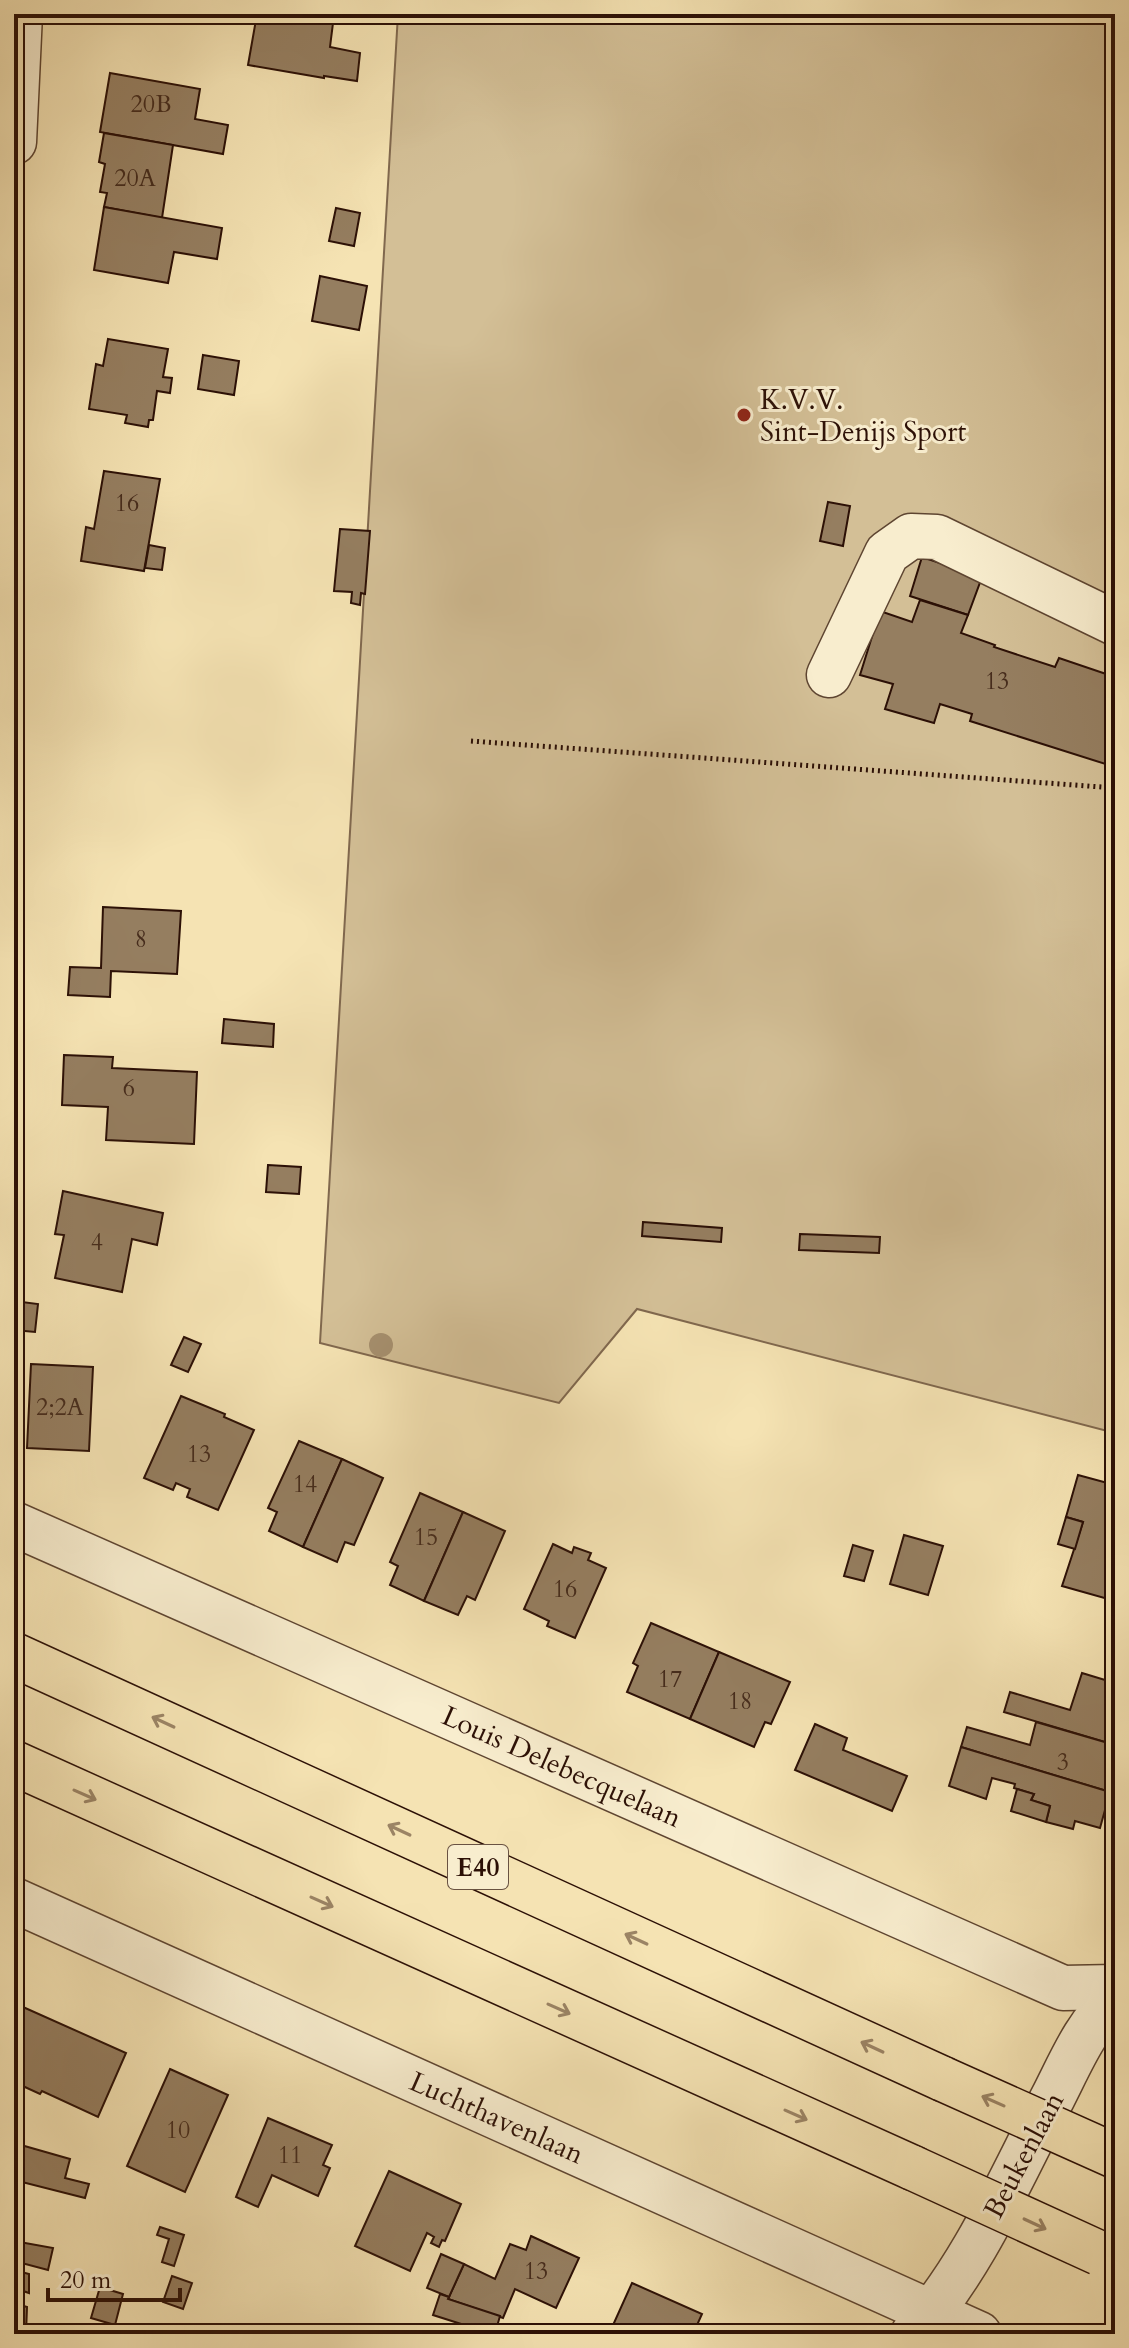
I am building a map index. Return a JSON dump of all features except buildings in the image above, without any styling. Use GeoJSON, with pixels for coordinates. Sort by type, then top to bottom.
{"type":"FeatureCollection","features":[{"type":"Feature","properties":{"kind":"highway","name":"E40"},"geometry":{"type":"LineString","coordinates":[[14,1655],[1115,2156]]}},
{"type":"Feature","properties":{"kind":"highway"},"geometry":{"type":"LineString","coordinates":[[14,1763],[1107,2257]]}},
{"type":"Feature","properties":{"kind":"street"},"geometry":{"type":"LineString","coordinates":[[14,142],[20,14]]}},
{"type":"Feature","properties":{"kind":"street"},"geometry":{"type":"LineString","coordinates":[[829,675],[887,553],[911,536],[937,537],[1115,623]]}},
{"type":"Feature","properties":{"kind":"street","name":"Louis Delebecquelaan"},"geometry":{"type":"LineString","coordinates":[[14,1524],[1063,1988],[1115,1987]]}},
{"type":"Feature","properties":{"kind":"street","name":"Luchthavenlaan"},"geometry":{"type":"LineString","coordinates":[[14,1900],[923,2323],[979,2334]]}},
{"type":"Feature","properties":{"kind":"street","name":"Beukenlaan"},"geometry":{"type":"LineString","coordinates":[[923,2323],[971,2254],[1086,2035],[1115,2000]]}},
{"type":"Feature","properties":{"kind":"path"},"geometry":{"type":"LineString","coordinates":[[471,741],[1115,788]]}},
{"type":"Feature","properties":{"kind":"shaded area","name":"K.V.V. Sint-Denijs Sport"},"geometry":{"type":"Polygon","coordinates":[[[398,14],[1115,14],[1115,1433],[637,1309],[559,1403],[320,1343],[398,14]]]}},
{"type":"Feature","properties":{"kind":"place","name":"K.V.V. Sint-Denijs Sport"},"geometry":{"type":"Point","coordinates":[744,415]}}]}
